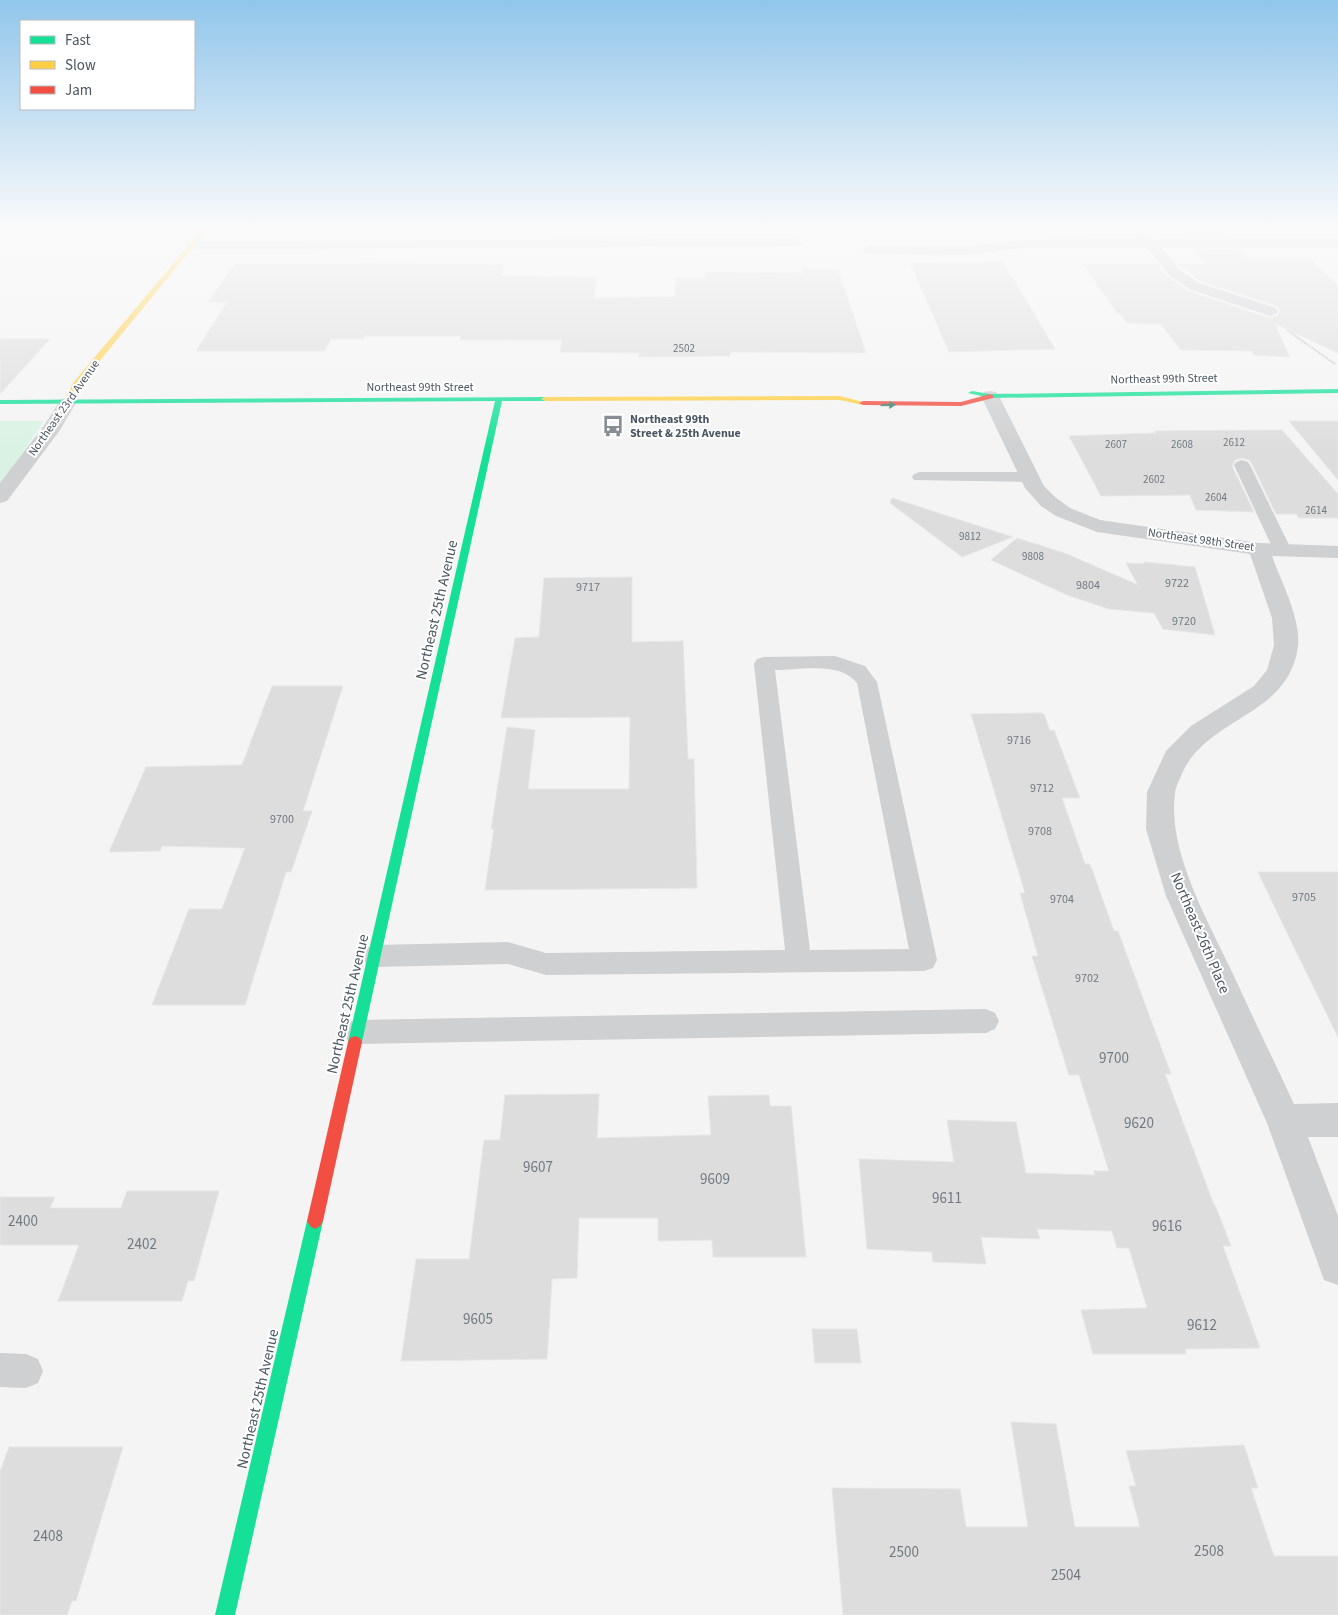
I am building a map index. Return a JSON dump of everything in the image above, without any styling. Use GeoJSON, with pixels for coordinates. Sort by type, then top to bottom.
{"type":"FeatureCollection","features":[{"type":"Feature","properties":{"kind":"main road","name":"Northeast 23rd Avenue"},"geometry":{"type":"LineString","coordinates":[[67,403],[76,385],[144,303]]}},
{"type":"Feature","properties":{"kind":"main road","name":"Northeast 99th Street"},"geometry":{"type":"LineString","coordinates":[[840,398],[864,391]]}},
{"type":"Feature","properties":{"kind":"main road","name":"Northeast 99th Street"},"geometry":{"type":"LineString","coordinates":[[964,391],[990,396],[1338,391]]}},
{"type":"Feature","properties":{"kind":"main road","name":"Northeast 99th Street"},"geometry":{"type":"LineString","coordinates":[[0,402],[840,398],[869,405],[961,404],[990,396]]}},
{"type":"Feature","properties":{"kind":"main road","name":"Northeast 25th Avenue"},"geometry":{"type":"LineString","coordinates":[[225,1615],[499,400]]}},
{"type":"Feature","properties":{"kind":"street"},"geometry":{"type":"LineString","coordinates":[[1247,303],[1270,311]]}},
{"type":"Feature","properties":{"kind":"street","name":"Northeast 98th Street"},"geometry":{"type":"LineString","coordinates":[[990,396],[1030,477],[1044,499],[1066,515],[1097,526],[1270,549],[1338,552]]}},
{"type":"Feature","properties":{"kind":"street","name":"Northeast 23rd Avenue"},"geometry":{"type":"LineString","coordinates":[[0,497],[53,426],[67,403]]}},
{"type":"Feature","properties":{"kind":"street","name":"Northeast 26th Place"},"geometry":{"type":"LineString","coordinates":[[1270,549],[1286,645],[1279,672],[1263,692],[1200,732],[1175,758],[1161,792],[1160,829],[1181,896],[1284,1121],[1338,1266]]}},
{"type":"Feature","properties":{"kind":"street"},"geometry":{"type":"LineString","coordinates":[[1284,1121],[1338,1120]]}},
{"type":"Feature","properties":{"kind":"lane"},"geometry":{"type":"LineString","coordinates":[[1242,465],[1270,549]]}},
{"type":"Feature","properties":{"kind":"lane"},"geometry":{"type":"LineString","coordinates":[[920,477],[1030,477]]}},
{"type":"Feature","properties":{"kind":"lane"},"geometry":{"type":"LineString","coordinates":[[375,956],[508,953],[546,964],[924,960],[867,682],[858,671],[835,663],[764,664],[799,961]]}},
{"type":"Feature","properties":{"kind":"lane"},"geometry":{"type":"LineString","coordinates":[[357,1032],[986,1021]]}},
{"type":"Feature","properties":{"kind":"path"},"geometry":{"type":"LineString","coordinates":[[1270,311],[1287,330],[1338,366]]}},
{"type":"Feature","properties":{"kind":"green space"},"geometry":{"type":"Polygon","coordinates":[[[0,421],[44,421],[0,485],[0,421]]]}},
{"type":"Feature","properties":{"kind":"building"},"geometry":{"type":"Polygon","coordinates":[[[226,303],[849,303],[866,353],[730,352],[730,356],[639,357],[639,353],[560,352],[562,340],[460,340],[461,336],[365,336],[364,339],[331,339],[325,351],[196,351],[226,303]]]}},
{"type":"Feature","properties":{"kind":"building"},"geometry":{"type":"Polygon","coordinates":[[[928,303],[1028,303],[1055,349],[949,352],[928,303]]]}},
{"type":"Feature","properties":{"kind":"building"},"geometry":{"type":"Polygon","coordinates":[[[1111,303],[1225,303],[1269,318],[1277,316],[1280,310],[1277,306],[1269,303],[1338,303],[1338,353],[1275,324],[1290,357],[1254,355],[1252,351],[1181,350],[1161,324],[1127,323],[1111,303]]]}},
{"type":"Feature","properties":{"kind":"building"},"geometry":{"type":"Polygon","coordinates":[[[0,339],[50,339],[0,394],[0,339]]]}},
{"type":"Feature","properties":{"kind":"building"},"geometry":{"type":"Polygon","coordinates":[[[1289,421],[1338,421],[1338,480],[1289,421]]]}},
{"type":"Feature","properties":{"kind":"building"},"geometry":{"type":"Polygon","coordinates":[[[1282,430],[1338,494],[1338,518],[1299,518],[1296,514],[1276,514],[1252,464],[1249,460],[1243,458],[1235,460],[1232,466],[1254,512],[1196,510],[1190,495],[1101,496],[1069,436],[1156,433],[1155,431],[1282,430]]]}},
{"type":"Feature","properties":{"kind":"building"},"geometry":{"type":"Polygon","coordinates":[[[892,498],[1013,537],[962,557],[890,503],[892,498]]]}},
{"type":"Feature","properties":{"kind":"building"},"geometry":{"type":"Polygon","coordinates":[[[1017,538],[1067,554],[1138,585],[1126,563],[1144,564],[1144,562],[1195,567],[1215,635],[1163,629],[1154,613],[1109,609],[1067,595],[991,560],[1017,538]]]}},
{"type":"Feature","properties":{"kind":"building"},"geometry":{"type":"Polygon","coordinates":[[[632,577],[632,642],[683,641],[688,759],[694,759],[697,888],[485,890],[494,829],[491,829],[507,727],[535,730],[528,789],[629,789],[630,717],[501,718],[515,638],[539,637],[544,578],[632,577]]]}},
{"type":"Feature","properties":{"kind":"building"},"geometry":{"type":"Polygon","coordinates":[[[272,686],[343,686],[303,811],[312,811],[291,872],[286,872],[245,1005],[152,1005],[189,909],[222,909],[245,848],[162,846],[160,851],[109,852],[146,767],[242,765],[272,686]]]}},
{"type":"Feature","properties":{"kind":"building"},"geometry":{"type":"Polygon","coordinates":[[[971,714],[1044,714],[1050,731],[1054,730],[1080,798],[1062,798],[1085,864],[1090,864],[1114,931],[1118,931],[1171,1074],[1165,1074],[1231,1246],[1223,1246],[1260,1348],[1185,1349],[1186,1354],[1093,1354],[1081,1310],[1147,1308],[1129,1248],[1117,1248],[1112,1231],[1037,1229],[1040,1239],[981,1237],[986,1264],[933,1262],[932,1252],[867,1249],[859,1159],[954,1162],[947,1120],[1016,1122],[1026,1173],[1095,1175],[1094,1171],[1109,1171],[1079,1075],[1069,1075],[1032,956],[1038,956],[1020,893],[1025,893],[971,714]]]}},
{"type":"Feature","properties":{"kind":"building"},"geometry":{"type":"Polygon","coordinates":[[[1258,872],[1338,872],[1338,1037],[1289,937],[1258,872]]]}},
{"type":"Feature","properties":{"kind":"building"},"geometry":{"type":"Polygon","coordinates":[[[599,1094],[597,1138],[711,1135],[708,1096],[769,1095],[770,1106],[791,1106],[806,1257],[713,1257],[712,1240],[658,1241],[658,1218],[579,1218],[577,1278],[552,1279],[547,1359],[401,1361],[416,1259],[469,1259],[484,1140],[500,1140],[505,1095],[599,1094]]]}},
{"type":"Feature","properties":{"kind":"building"},"geometry":{"type":"Polygon","coordinates":[[[127,1191],[219,1191],[194,1281],[188,1281],[182,1301],[58,1301],[79,1245],[0,1245],[0,1197],[55,1197],[50,1208],[121,1208],[127,1191]]]}},
{"type":"Feature","properties":{"kind":"building"},"geometry":{"type":"Polygon","coordinates":[[[812,1329],[857,1329],[861,1363],[815,1363],[812,1329]]]}},
{"type":"Feature","properties":{"kind":"building"},"geometry":{"type":"Polygon","coordinates":[[[1011,1422],[1056,1424],[1075,1527],[1140,1527],[1129,1486],[1136,1486],[1126,1451],[1244,1445],[1258,1488],[1251,1488],[1274,1556],[1338,1556],[1338,1615],[843,1615],[832,1488],[960,1489],[966,1527],[1028,1527],[1011,1422]]]}},
{"type":"Feature","properties":{"kind":"building"},"geometry":{"type":"Polygon","coordinates":[[[9,1447],[123,1447],[76,1601],[72,1601],[67,1615],[0,1615],[0,1472],[9,1447]]]}},
{"type":"Feature","properties":{"kind":"traffic: fast"},"geometry":{"type":"LineString","coordinates":[[972,393],[990,396],[1338,391]]}},
{"type":"Feature","properties":{"kind":"traffic: fast"},"geometry":{"type":"LineString","coordinates":[[0,402],[545,399]]}},
{"type":"Feature","properties":{"kind":"traffic: fast"},"geometry":{"type":"LineString","coordinates":[[355,1042],[499,400]]}},
{"type":"Feature","properties":{"kind":"traffic: fast"},"geometry":{"type":"LineString","coordinates":[[225,1615],[315,1221]]}},
{"type":"Feature","properties":{"kind":"traffic: slow"},"geometry":{"type":"LineString","coordinates":[[67,403],[76,385],[144,303]]}},
{"type":"Feature","properties":{"kind":"traffic: slow"},"geometry":{"type":"LineString","coordinates":[[545,399],[840,398],[863,403]]}},
{"type":"Feature","properties":{"kind":"traffic: jam"},"geometry":{"type":"LineString","coordinates":[[863,403],[961,404],[990,396]]}},
{"type":"Feature","properties":{"kind":"traffic: jam"},"geometry":{"type":"LineString","coordinates":[[315,1221],[355,1042]]}},
{"type":"Feature","properties":{"kind":"place","name":"Northeast 99th Street & 25th Avenue"},"geometry":{"type":"Point","coordinates":[613,426]}}]}
